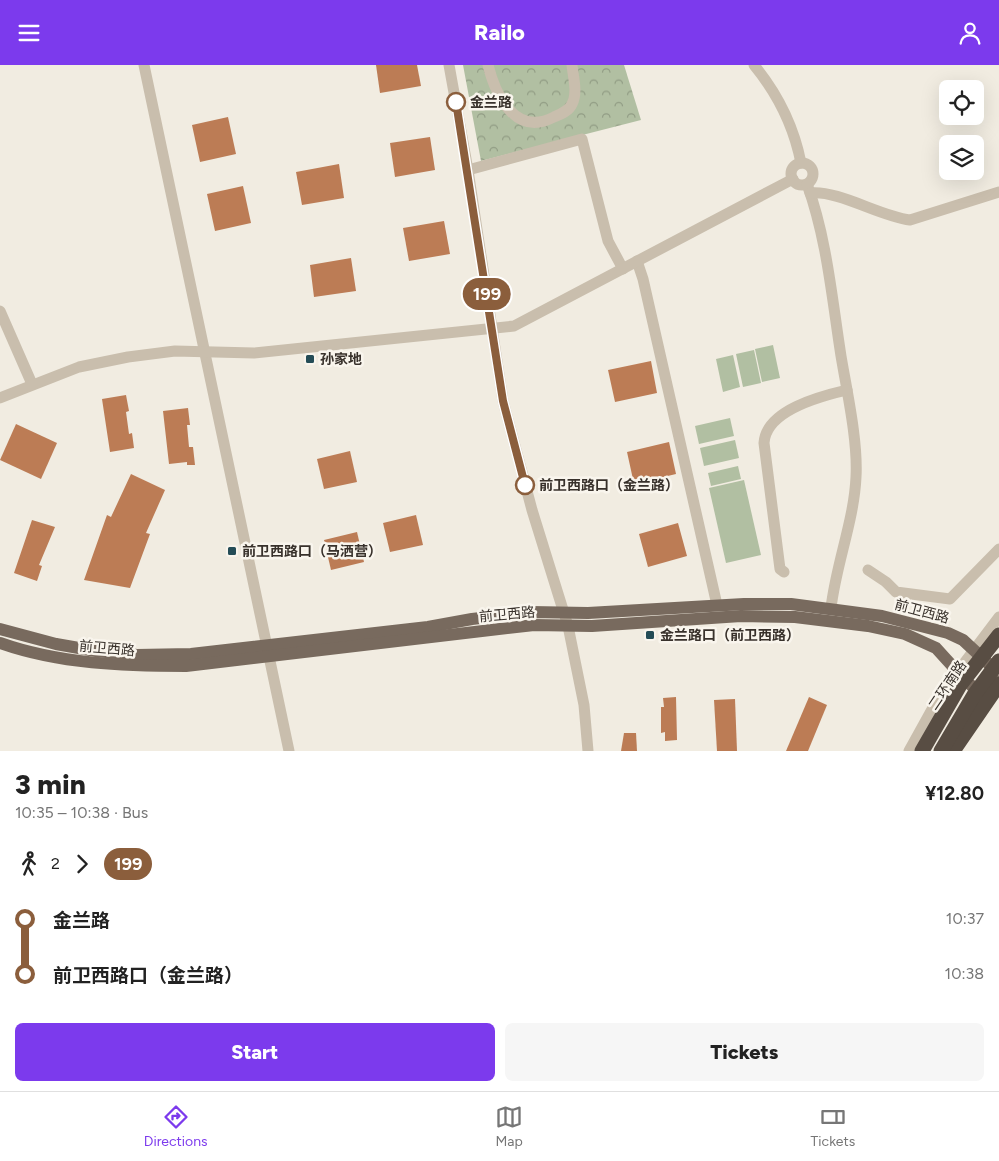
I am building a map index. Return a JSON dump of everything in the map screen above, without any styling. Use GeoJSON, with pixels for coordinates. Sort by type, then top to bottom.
{"type":"FeatureCollection","features":[{"type":"Feature","properties":{"kind":"highway"},"geometry":{"type":"LineString","coordinates":[[923,751],[960,685],[999,635]]}},
{"type":"Feature","properties":{"kind":"highway"},"geometry":{"type":"LineString","coordinates":[[939,751],[993,661]]}},
{"type":"Feature","properties":{"kind":"highway"},"geometry":{"type":"LineString","coordinates":[[953,751],[988,692]]}},
{"type":"Feature","properties":{"kind":"main road","name":"前卫西路"},"geometry":{"type":"LineString","coordinates":[[0,629],[56,644],[137,655],[191,654],[428,627],[472,619],[531,612],[564,613],[717,605],[791,604],[831,608],[930,627],[948,633],[993,661]]}},
{"type":"Feature","properties":{"kind":"main road","name":"前卫西路"},"geometry":{"type":"LineString","coordinates":[[0,643],[62,659],[141,666],[186,666],[534,625],[568,626],[741,616],[795,617],[836,621],[905,634],[926,642],[936,648],[956,671],[988,692]]}},
{"type":"Feature","properties":{"kind":"main road","name":"二环南路"},"geometry":{"type":"LineString","coordinates":[[939,751],[988,692],[999,639]]}},
{"type":"Feature","properties":{"kind":"main road"},"geometry":{"type":"LineString","coordinates":[[988,692],[993,681],[993,661]]}},
{"type":"Feature","properties":{"kind":"main road","name":"二环南路"},"geometry":{"type":"LineString","coordinates":[[923,751],[988,692]]}},
{"type":"Feature","properties":{"kind":"street"},"geometry":{"type":"LineString","coordinates":[[144,65],[289,751]]}},
{"type":"Feature","properties":{"kind":"street"},"geometry":{"type":"LineString","coordinates":[[449,65],[468,170],[503,401],[532,510],[568,626],[584,705],[588,751]]}},
{"type":"Feature","properties":{"kind":"street"},"geometry":{"type":"LineString","coordinates":[[488,65],[502,99],[515,117],[525,123],[534,125],[567,111],[572,104],[575,95],[572,65]]}},
{"type":"Feature","properties":{"kind":"street"},"geometry":{"type":"LineString","coordinates":[[754,65],[768,83],[784,113],[797,142],[801,163]]}},
{"type":"Feature","properties":{"kind":"street"},"geometry":{"type":"LineString","coordinates":[[468,170],[582,139],[608,241],[623,269]]}},
{"type":"Feature","properties":{"kind":"street"},"geometry":{"type":"LineString","coordinates":[[831,608],[834,580],[854,499],[857,464],[847,390],[820,229],[809,189],[813,171],[807,164],[801,163],[792,170],[793,179],[797,184],[809,189],[896,218],[910,220],[999,191]]}},
{"type":"Feature","properties":{"kind":"street"},"geometry":{"type":"LineString","coordinates":[[0,398],[78,367],[128,357],[175,351],[254,353],[492,328],[522,323],[793,179]]}},
{"type":"Feature","properties":{"kind":"street"},"geometry":{"type":"LineString","coordinates":[[637,261],[654,326],[717,605]]}},
{"type":"Feature","properties":{"kind":"street"},"geometry":{"type":"LineString","coordinates":[[0,311],[32,384]]}},
{"type":"Feature","properties":{"kind":"street"},"geometry":{"type":"LineString","coordinates":[[784,573],[780,569],[764,443],[766,431],[789,411],[816,397],[847,390]]}},
{"type":"Feature","properties":{"kind":"street"},"geometry":{"type":"LineString","coordinates":[[868,570],[886,582],[896,592],[950,599],[999,549]]}},
{"type":"Feature","properties":{"kind":"street"},"geometry":{"type":"LineString","coordinates":[[909,751],[923,723],[956,671],[999,617]]}},
{"type":"Feature","properties":{"kind":"green space"},"geometry":{"type":"Polygon","coordinates":[[[463,65],[624,65],[641,120],[481,161],[463,65]]]}},
{"type":"Feature","properties":{"kind":"green space"},"geometry":{"type":"Polygon","coordinates":[[[773,345],[780,378],[762,382],[755,349],[773,345]]]}},
{"type":"Feature","properties":{"kind":"green space"},"geometry":{"type":"Polygon","coordinates":[[[754,350],[761,383],[743,387],[736,354],[754,350]]]}},
{"type":"Feature","properties":{"kind":"green space"},"geometry":{"type":"Polygon","coordinates":[[[733,355],[740,387],[723,392],[716,359],[733,355]]]}},
{"type":"Feature","properties":{"kind":"green space"},"geometry":{"type":"Polygon","coordinates":[[[730,418],[734,436],[699,444],[695,426],[730,418]]]}},
{"type":"Feature","properties":{"kind":"green space"},"geometry":{"type":"Polygon","coordinates":[[[735,440],[739,458],[704,466],[700,448],[735,440]]]}},
{"type":"Feature","properties":{"kind":"green space"},"geometry":{"type":"Polygon","coordinates":[[[738,466],[741,479],[711,486],[708,473],[738,466]]]}},
{"type":"Feature","properties":{"kind":"green space"},"geometry":{"type":"Polygon","coordinates":[[[744,480],[761,555],[726,563],[709,488],[744,480]]]}},
{"type":"Feature","properties":{"kind":"building"},"geometry":{"type":"Polygon","coordinates":[[[376,65],[417,65],[421,86],[380,93],[376,65]]]}},
{"type":"Feature","properties":{"kind":"building"},"geometry":{"type":"Polygon","coordinates":[[[228,117],[236,154],[200,162],[192,125],[228,117]]]}},
{"type":"Feature","properties":{"kind":"building"},"geometry":{"type":"Polygon","coordinates":[[[430,137],[435,170],[395,177],[390,143],[430,137]]]}},
{"type":"Feature","properties":{"kind":"building"},"geometry":{"type":"Polygon","coordinates":[[[339,164],[344,198],[302,205],[296,172],[339,164]]]}},
{"type":"Feature","properties":{"kind":"building"},"geometry":{"type":"Polygon","coordinates":[[[243,186],[251,223],[215,231],[207,194],[243,186]]]}},
{"type":"Feature","properties":{"kind":"building"},"geometry":{"type":"Polygon","coordinates":[[[444,221],[450,254],[409,261],[403,228],[444,221]]]}},
{"type":"Feature","properties":{"kind":"building"},"geometry":{"type":"Polygon","coordinates":[[[351,258],[356,291],[314,297],[310,265],[351,258]]]}},
{"type":"Feature","properties":{"kind":"building"},"geometry":{"type":"Polygon","coordinates":[[[651,361],[657,393],[615,402],[608,370],[651,361]]]}},
{"type":"Feature","properties":{"kind":"building"},"geometry":{"type":"Polygon","coordinates":[[[126,395],[129,411],[126,412],[129,434],[132,433],[134,448],[110,452],[102,399],[126,395]]]}},
{"type":"Feature","properties":{"kind":"building"},"geometry":{"type":"Polygon","coordinates":[[[188,408],[190,425],[187,425],[189,447],[193,447],[195,465],[187,465],[187,462],[169,464],[163,411],[188,408]]]}},
{"type":"Feature","properties":{"kind":"building"},"geometry":{"type":"Polygon","coordinates":[[[16,424],[57,443],[41,479],[0,460],[16,424]]]}},
{"type":"Feature","properties":{"kind":"building"},"geometry":{"type":"Polygon","coordinates":[[[669,442],[676,474],[634,484],[627,452],[669,442]]]}},
{"type":"Feature","properties":{"kind":"building"},"geometry":{"type":"Polygon","coordinates":[[[350,451],[357,482],[324,489],[317,459],[350,451]]]}},
{"type":"Feature","properties":{"kind":"building"},"geometry":{"type":"Polygon","coordinates":[[[131,474],[165,490],[146,533],[150,534],[130,588],[84,580],[107,515],[111,517],[131,474]]]}},
{"type":"Feature","properties":{"kind":"building"},"geometry":{"type":"Polygon","coordinates":[[[416,515],[423,545],[390,552],[383,523],[416,515]]]}},
{"type":"Feature","properties":{"kind":"building"},"geometry":{"type":"Polygon","coordinates":[[[32,520],[55,527],[39,565],[42,566],[37,581],[14,573],[32,520]]]}},
{"type":"Feature","properties":{"kind":"building"},"geometry":{"type":"Polygon","coordinates":[[[678,523],[687,556],[648,567],[639,534],[678,523]]]}},
{"type":"Feature","properties":{"kind":"building"},"geometry":{"type":"Polygon","coordinates":[[[357,532],[364,562],[331,570],[324,540],[357,532]]]}},
{"type":"Feature","properties":{"kind":"building"},"geometry":{"type":"Polygon","coordinates":[[[676,697],[677,740],[665,741],[665,732],[661,733],[661,707],[664,707],[663,698],[676,697]]]}},
{"type":"Feature","properties":{"kind":"building"},"geometry":{"type":"Polygon","coordinates":[[[809,697],[827,705],[808,751],[786,751],[809,697]]]}},
{"type":"Feature","properties":{"kind":"building"},"geometry":{"type":"Polygon","coordinates":[[[735,699],[737,751],[717,751],[714,700],[735,699]]]}},
{"type":"Feature","properties":{"kind":"building"},"geometry":{"type":"Polygon","coordinates":[[[624,733],[636,733],[637,751],[621,751],[624,733]]]}},
{"type":"Feature","properties":{"kind":"bus line","name":"199"},"geometry":{"type":"LineString","coordinates":[[456,102],[503,401],[525,485]]}},
{"type":"Feature","properties":{"kind":"place","name":"金兰路"},"geometry":{"type":"Point","coordinates":[456,102]}},
{"type":"Feature","properties":{"kind":"place","name":"孙家地"},"geometry":{"type":"Point","coordinates":[310,359]}},
{"type":"Feature","properties":{"kind":"place","name":"前卫西路口（金兰路）"},"geometry":{"type":"Point","coordinates":[525,485]}},
{"type":"Feature","properties":{"kind":"place","name":"前卫西路口（马洒营）"},"geometry":{"type":"Point","coordinates":[232,551]}},
{"type":"Feature","properties":{"kind":"place","name":"金兰路口（前卫西路）"},"geometry":{"type":"Point","coordinates":[650,635]}}]}
